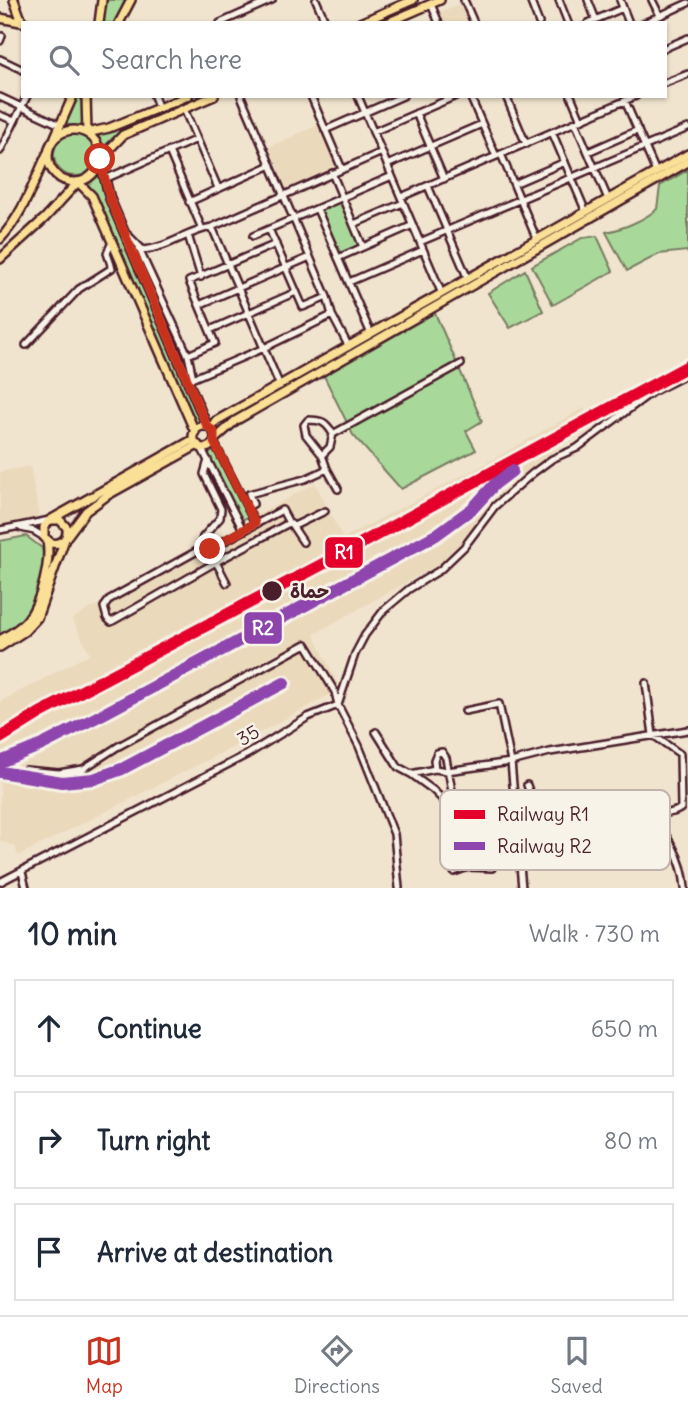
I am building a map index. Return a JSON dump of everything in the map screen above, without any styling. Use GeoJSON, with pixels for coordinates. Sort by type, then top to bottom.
{"type":"FeatureCollection","features":[{"type":"Feature","properties":{"kind":"main road"},"geometry":{"type":"LineString","coordinates":[[14,0],[22,21]]}},
{"type":"Feature","properties":{"kind":"main road"},"geometry":{"type":"LineString","coordinates":[[99,21],[102,0]]}},
{"type":"Feature","properties":{"kind":"main road"},"geometry":{"type":"LineString","coordinates":[[120,21],[131,0]]}},
{"type":"Feature","properties":{"kind":"main road"},"geometry":{"type":"LineString","coordinates":[[365,21],[413,0]]}},
{"type":"Feature","properties":{"kind":"main road"},"geometry":{"type":"LineString","coordinates":[[392,21],[440,0]]}},
{"type":"Feature","properties":{"kind":"main road"},"geometry":{"type":"LineString","coordinates":[[0,20],[21,24]]}},
{"type":"Feature","properties":{"kind":"main road"},"geometry":{"type":"LineString","coordinates":[[0,239],[25,200],[72,98]]}},
{"type":"Feature","properties":{"kind":"main road"},"geometry":{"type":"LineString","coordinates":[[86,98],[87,133],[97,144],[110,199],[191,379],[203,415],[214,432],[214,440]]}},
{"type":"Feature","properties":{"kind":"main road"},"geometry":{"type":"LineString","coordinates":[[54,138],[70,130],[87,133],[109,128],[184,98]]}},
{"type":"Feature","properties":{"kind":"main road"},"geometry":{"type":"LineString","coordinates":[[0,259],[45,218],[78,182],[93,174],[100,159],[123,135],[209,98]]}},
{"type":"Feature","properties":{"kind":"main road"},"geometry":{"type":"LineString","coordinates":[[47,154],[48,162],[56,176],[70,182],[78,182],[92,196],[197,441],[207,447],[235,421],[688,162]]}},
{"type":"Feature","properties":{"kind":"main road"},"geometry":{"type":"LineString","coordinates":[[46,539],[55,544],[65,539],[86,511],[197,441],[200,427],[209,427],[688,154]]}},
{"type":"Feature","properties":{"kind":"main road"},"geometry":{"type":"LineString","coordinates":[[203,415],[216,421]]}},
{"type":"Feature","properties":{"kind":"main road"},"geometry":{"type":"LineString","coordinates":[[0,640],[22,625],[33,611],[49,560],[44,527],[50,520],[197,441]]}},
{"type":"Feature","properties":{"kind":"main road"},"geometry":{"type":"LineString","coordinates":[[0,647],[25,631],[37,618],[68,533],[65,523],[56,519],[50,520]]}},
{"type":"Feature","properties":{"kind":"street"},"geometry":{"type":"LineString","coordinates":[[247,0],[251,9]]}},
{"type":"Feature","properties":{"kind":"street"},"geometry":{"type":"LineString","coordinates":[[224,21],[272,0]]}},
{"type":"Feature","properties":{"kind":"street"},"geometry":{"type":"LineString","coordinates":[[316,0],[325,21]]}},
{"type":"Feature","properties":{"kind":"street"},"geometry":{"type":"LineString","coordinates":[[464,0],[473,21]]}},
{"type":"Feature","properties":{"kind":"street"},"geometry":{"type":"LineString","coordinates":[[530,0],[538,21]]}},
{"type":"Feature","properties":{"kind":"street"},"geometry":{"type":"LineString","coordinates":[[559,0],[567,21]]}},
{"type":"Feature","properties":{"kind":"street"},"geometry":{"type":"LineString","coordinates":[[588,0],[597,21],[623,8]]}},
{"type":"Feature","properties":{"kind":"street"},"geometry":{"type":"LineString","coordinates":[[620,0],[628,21]]}},
{"type":"Feature","properties":{"kind":"street"},"geometry":{"type":"LineString","coordinates":[[652,0],[660,16]]}},
{"type":"Feature","properties":{"kind":"street"},"geometry":{"type":"LineString","coordinates":[[431,4],[438,21]]}},
{"type":"Feature","properties":{"kind":"street"},"geometry":{"type":"LineString","coordinates":[[649,21],[688,4]]}},
{"type":"Feature","properties":{"kind":"street"},"geometry":{"type":"LineString","coordinates":[[667,47],[688,38]]}},
{"type":"Feature","properties":{"kind":"street"},"geometry":{"type":"LineString","coordinates":[[0,60],[21,69]]}},
{"type":"Feature","properties":{"kind":"street"},"geometry":{"type":"LineString","coordinates":[[667,82],[688,74]]}},
{"type":"Feature","properties":{"kind":"street"},"geometry":{"type":"LineString","coordinates":[[0,97],[60,125]]}},
{"type":"Feature","properties":{"kind":"street"},"geometry":{"type":"LineString","coordinates":[[0,151],[26,98]]}},
{"type":"Feature","properties":{"kind":"street"},"geometry":{"type":"LineString","coordinates":[[155,98],[159,109]]}},
{"type":"Feature","properties":{"kind":"street"},"geometry":{"type":"LineString","coordinates":[[242,98],[327,297],[332,315],[349,347]]}},
{"type":"Feature","properties":{"kind":"street"},"geometry":{"type":"LineString","coordinates":[[312,98],[342,169]]}},
{"type":"Feature","properties":{"kind":"street"},"geometry":{"type":"LineString","coordinates":[[359,98],[442,294]]}},
{"type":"Feature","properties":{"kind":"street"},"geometry":{"type":"LineString","coordinates":[[325,130],[399,98]]}},
{"type":"Feature","properties":{"kind":"street"},"geometry":{"type":"LineString","coordinates":[[373,132],[452,98]]}},
{"type":"Feature","properties":{"kind":"street"},"geometry":{"type":"LineString","coordinates":[[471,98],[514,184],[537,240]]}},
{"type":"Feature","properties":{"kind":"street"},"geometry":{"type":"LineString","coordinates":[[507,98],[526,144]]}},
{"type":"Feature","properties":{"kind":"street"},"geometry":{"type":"LineString","coordinates":[[572,98],[588,152],[608,199]]}},
{"type":"Feature","properties":{"kind":"street"},"geometry":{"type":"LineString","coordinates":[[354,224],[428,186],[630,98],[638,131],[656,172]]}},
{"type":"Feature","properties":{"kind":"street"},"geometry":{"type":"LineString","coordinates":[[184,109],[218,188]]}},
{"type":"Feature","properties":{"kind":"street"},"geometry":{"type":"LineString","coordinates":[[416,114],[444,179]]}},
{"type":"Feature","properties":{"kind":"street"},"geometry":{"type":"LineString","coordinates":[[0,115],[14,121]]}},
{"type":"Feature","properties":{"kind":"street"},"geometry":{"type":"LineString","coordinates":[[387,165],[482,124]]}},
{"type":"Feature","properties":{"kind":"street"},"geometry":{"type":"LineString","coordinates":[[420,242],[688,128]]}},
{"type":"Feature","properties":{"kind":"street"},"geometry":{"type":"LineString","coordinates":[[0,131],[7,135]]}},
{"type":"Feature","properties":{"kind":"street"},"geometry":{"type":"LineString","coordinates":[[588,152],[638,131]]}},
{"type":"Feature","properties":{"kind":"street"},"geometry":{"type":"LineString","coordinates":[[552,132],[586,212]]}},
{"type":"Feature","properties":{"kind":"street"},"geometry":{"type":"LineString","coordinates":[[105,179],[197,139]]}},
{"type":"Feature","properties":{"kind":"street"},"geometry":{"type":"LineString","coordinates":[[169,151],[202,229]]}},
{"type":"Feature","properties":{"kind":"street"},"geometry":{"type":"LineString","coordinates":[[124,231],[143,250],[153,250],[382,152]]}},
{"type":"Feature","properties":{"kind":"street"},"geometry":{"type":"LineString","coordinates":[[514,184],[565,162]]}},
{"type":"Feature","properties":{"kind":"street"},"geometry":{"type":"LineString","coordinates":[[189,202],[271,165]]}},
{"type":"Feature","properties":{"kind":"street"},"geometry":{"type":"LineString","coordinates":[[332,173],[363,247]]}},
{"type":"Feature","properties":{"kind":"street"},"geometry":{"type":"LineString","coordinates":[[253,236],[392,176]]}},
{"type":"Feature","properties":{"kind":"street"},"geometry":{"type":"LineString","coordinates":[[428,186],[468,279]]}},
{"type":"Feature","properties":{"kind":"street"},"geometry":{"type":"LineString","coordinates":[[317,209],[371,334]]}},
{"type":"Feature","properties":{"kind":"street"},"geometry":{"type":"LineString","coordinates":[[338,258],[413,225]]}},
{"type":"Feature","properties":{"kind":"street"},"geometry":{"type":"LineString","coordinates":[[212,227],[281,386]]}},
{"type":"Feature","properties":{"kind":"street"},"geometry":{"type":"LineString","coordinates":[[270,229],[303,307],[327,297]]}},
{"type":"Feature","properties":{"kind":"street"},"geometry":{"type":"LineString","coordinates":[[188,235],[201,276]]}},
{"type":"Feature","properties":{"kind":"street"},"geometry":{"type":"LineString","coordinates":[[26,345],[79,289],[112,268],[107,253],[112,240]]}},
{"type":"Feature","properties":{"kind":"street"},"geometry":{"type":"LineString","coordinates":[[188,355],[215,343],[189,281],[276,244]]}},
{"type":"Feature","properties":{"kind":"street"},"geometry":{"type":"LineString","coordinates":[[138,246],[188,355],[191,379],[332,315]]}},
{"type":"Feature","properties":{"kind":"street"},"geometry":{"type":"LineString","coordinates":[[349,282],[424,250]]}},
{"type":"Feature","properties":{"kind":"street"},"geometry":{"type":"LineString","coordinates":[[199,305],[310,257]]}},
{"type":"Feature","properties":{"kind":"street"},"geometry":{"type":"LineString","coordinates":[[210,330],[296,292]]}},
{"type":"Feature","properties":{"kind":"street"},"geometry":{"type":"LineString","coordinates":[[333,434],[461,364]]}},
{"type":"Feature","properties":{"kind":"street"},"geometry":{"type":"LineString","coordinates":[[338,705],[355,654],[365,635],[384,610],[440,570],[464,547],[495,506],[533,473],[552,459],[577,448],[652,392],[688,374]]}},
{"type":"Feature","properties":{"kind":"street"},"geometry":{"type":"LineString","coordinates":[[322,455],[330,447],[333,434],[327,422],[308,420],[304,425],[306,435],[322,455],[338,489]]}},
{"type":"Feature","properties":{"kind":"street"},"geometry":{"type":"LineString","coordinates":[[214,440],[255,523]]}},
{"type":"Feature","properties":{"kind":"street"},"geometry":{"type":"LineString","coordinates":[[197,441],[243,530]]}},
{"type":"Feature","properties":{"kind":"street"},"geometry":{"type":"LineString","coordinates":[[208,460],[204,474],[222,509],[220,518],[203,537],[199,550],[110,599],[104,607],[111,622],[216,562],[291,524],[325,511]]}},
{"type":"Feature","properties":{"kind":"street"},"geometry":{"type":"LineString","coordinates":[[247,507],[253,504],[249,494],[306,479],[327,469]]}},
{"type":"Feature","properties":{"kind":"street"},"geometry":{"type":"LineString","coordinates":[[227,583],[210,549],[255,523],[282,510],[303,542]]}},
{"type":"Feature","properties":{"kind":"street"},"geometry":{"type":"LineString","coordinates":[[0,530],[50,520]]}},
{"type":"Feature","properties":{"kind":"street"},"geometry":{"type":"LineString","coordinates":[[18,527],[34,531],[46,539]]}},
{"type":"Feature","properties":{"kind":"street"},"geometry":{"type":"LineString","coordinates":[[25,770],[59,773],[83,769],[186,708],[306,643],[335,692],[338,705],[359,746],[394,834],[399,888]]}},
{"type":"Feature","properties":{"kind":"street"},"geometry":{"type":"LineString","coordinates":[[646,683],[653,735],[680,754],[681,808],[670,812]]}},
{"type":"Feature","properties":{"kind":"street"},"geometry":{"type":"LineString","coordinates":[[465,710],[499,704],[511,762],[513,790]]}},
{"type":"Feature","properties":{"kind":"street","name":"35"},"geometry":{"type":"LineString","coordinates":[[0,882],[248,754],[308,717],[338,705]]}},
{"type":"Feature","properties":{"kind":"street"},"geometry":{"type":"LineString","coordinates":[[411,774],[435,769],[447,771],[511,762],[550,752],[688,730]]}},
{"type":"Feature","properties":{"kind":"street"},"geometry":{"type":"LineString","coordinates":[[376,732],[398,767],[440,797]]}},
{"type":"Feature","properties":{"kind":"street"},"geometry":{"type":"LineString","coordinates":[[435,769],[437,753],[442,752],[446,758],[451,790]]}},
{"type":"Feature","properties":{"kind":"street"},"geometry":{"type":"LineString","coordinates":[[527,785],[529,790]]}},
{"type":"Feature","properties":{"kind":"street"},"geometry":{"type":"LineString","coordinates":[[670,843],[679,856],[685,888]]}},
{"type":"Feature","properties":{"kind":"street"},"geometry":{"type":"LineString","coordinates":[[454,872],[460,870]]}},
{"type":"Feature","properties":{"kind":"street"},"geometry":{"type":"LineString","coordinates":[[520,870],[522,888]]}},
{"type":"Feature","properties":{"kind":"street"},"geometry":{"type":"LineString","coordinates":[[22,872],[26,888]]}},
{"type":"Feature","properties":{"kind":"shaded area"},"geometry":{"type":"Polygon","coordinates":[[[463,3],[469,21],[443,21],[440,12],[463,3]]]}},
{"type":"Feature","properties":{"kind":"shaded area"},"geometry":{"type":"Polygon","coordinates":[[[318,125],[337,167],[287,189],[269,147],[318,125]]]}},
{"type":"Feature","properties":{"kind":"shaded area"},"geometry":{"type":"Polygon","coordinates":[[[584,408],[595,429],[562,445],[493,501],[466,538],[441,563],[314,634],[340,689],[241,743],[18,856],[15,846],[0,841],[0,702],[90,654],[72,619],[315,483],[343,538],[485,464],[584,408]]]}},
{"type":"Feature","properties":{"kind":"shaded area"},"geometry":{"type":"Polygon","coordinates":[[[30,466],[40,520],[0,527],[0,472],[30,466]]]}},
{"type":"Feature","properties":{"kind":"green space"},"geometry":{"type":"Polygon","coordinates":[[[107,0],[125,0],[118,21],[102,21],[107,0]]]}},
{"type":"Feature","properties":{"kind":"green space"},"geometry":{"type":"Polygon","coordinates":[[[76,98],[84,98],[84,127],[68,125],[63,128],[76,98]]]}},
{"type":"Feature","properties":{"kind":"green space"},"geometry":{"type":"Polygon","coordinates":[[[190,98],[200,98],[119,133],[103,147],[98,134],[190,98]]]}},
{"type":"Feature","properties":{"kind":"green space"},"geometry":{"type":"Polygon","coordinates":[[[75,134],[90,140],[96,155],[90,170],[75,176],[60,170],[54,155],[60,140],[75,134]]]}},
{"type":"Feature","properties":{"kind":"green space"},"geometry":{"type":"Polygon","coordinates":[[[688,170],[688,254],[687,251],[659,254],[627,271],[606,232],[633,224],[652,213],[657,209],[660,186],[688,170]]]}},
{"type":"Feature","properties":{"kind":"green space"},"geometry":{"type":"Polygon","coordinates":[[[99,174],[136,270],[202,420],[195,423],[99,200],[87,183],[99,174]]]}},
{"type":"Feature","properties":{"kind":"green space"},"geometry":{"type":"Polygon","coordinates":[[[342,198],[363,247],[338,258],[317,209],[342,198]]]}},
{"type":"Feature","properties":{"kind":"green space"},"geometry":{"type":"Polygon","coordinates":[[[597,236],[613,271],[553,305],[532,266],[582,238],[597,236]]]}},
{"type":"Feature","properties":{"kind":"green space"},"geometry":{"type":"Polygon","coordinates":[[[525,270],[543,311],[510,328],[488,293],[525,270]]]}},
{"type":"Feature","properties":{"kind":"green space"},"geometry":{"type":"Polygon","coordinates":[[[435,313],[482,421],[466,431],[476,450],[401,489],[353,435],[324,376],[435,313]]]}},
{"type":"Feature","properties":{"kind":"green space"},"geometry":{"type":"Polygon","coordinates":[[[215,447],[248,517],[242,520],[207,451],[215,447]]]}},
{"type":"Feature","properties":{"kind":"green space"},"geometry":{"type":"Polygon","coordinates":[[[26,536],[42,548],[43,565],[39,585],[24,619],[0,635],[0,541],[26,536]]]}},
{"type":"Feature","properties":{"kind":"rail line","name":"R1"},"geometry":{"type":"LineString","coordinates":[[0,738],[40,713],[321,565],[688,366]]}},
{"type":"Feature","properties":{"kind":"rail line","name":"R2"},"geometry":{"type":"LineString","coordinates":[[0,762],[42,745],[103,714],[436,535],[473,508],[495,484],[512,471]]}},
{"type":"Feature","properties":{"kind":"rail line","name":"R2"},"geometry":{"type":"LineString","coordinates":[[0,772],[62,782],[94,779],[122,769],[284,683]]}},
{"type":"Feature","properties":{"kind":"place","name":"حماة"},"geometry":{"type":"Point","coordinates":[272,591]}},
{"type":"Feature","properties":{"kind":"route"},"geometry":{"type":"LineString","coordinates":[[100,159],[110,199],[207,426],[214,432],[214,442],[255,523],[210,549]]}}]}
